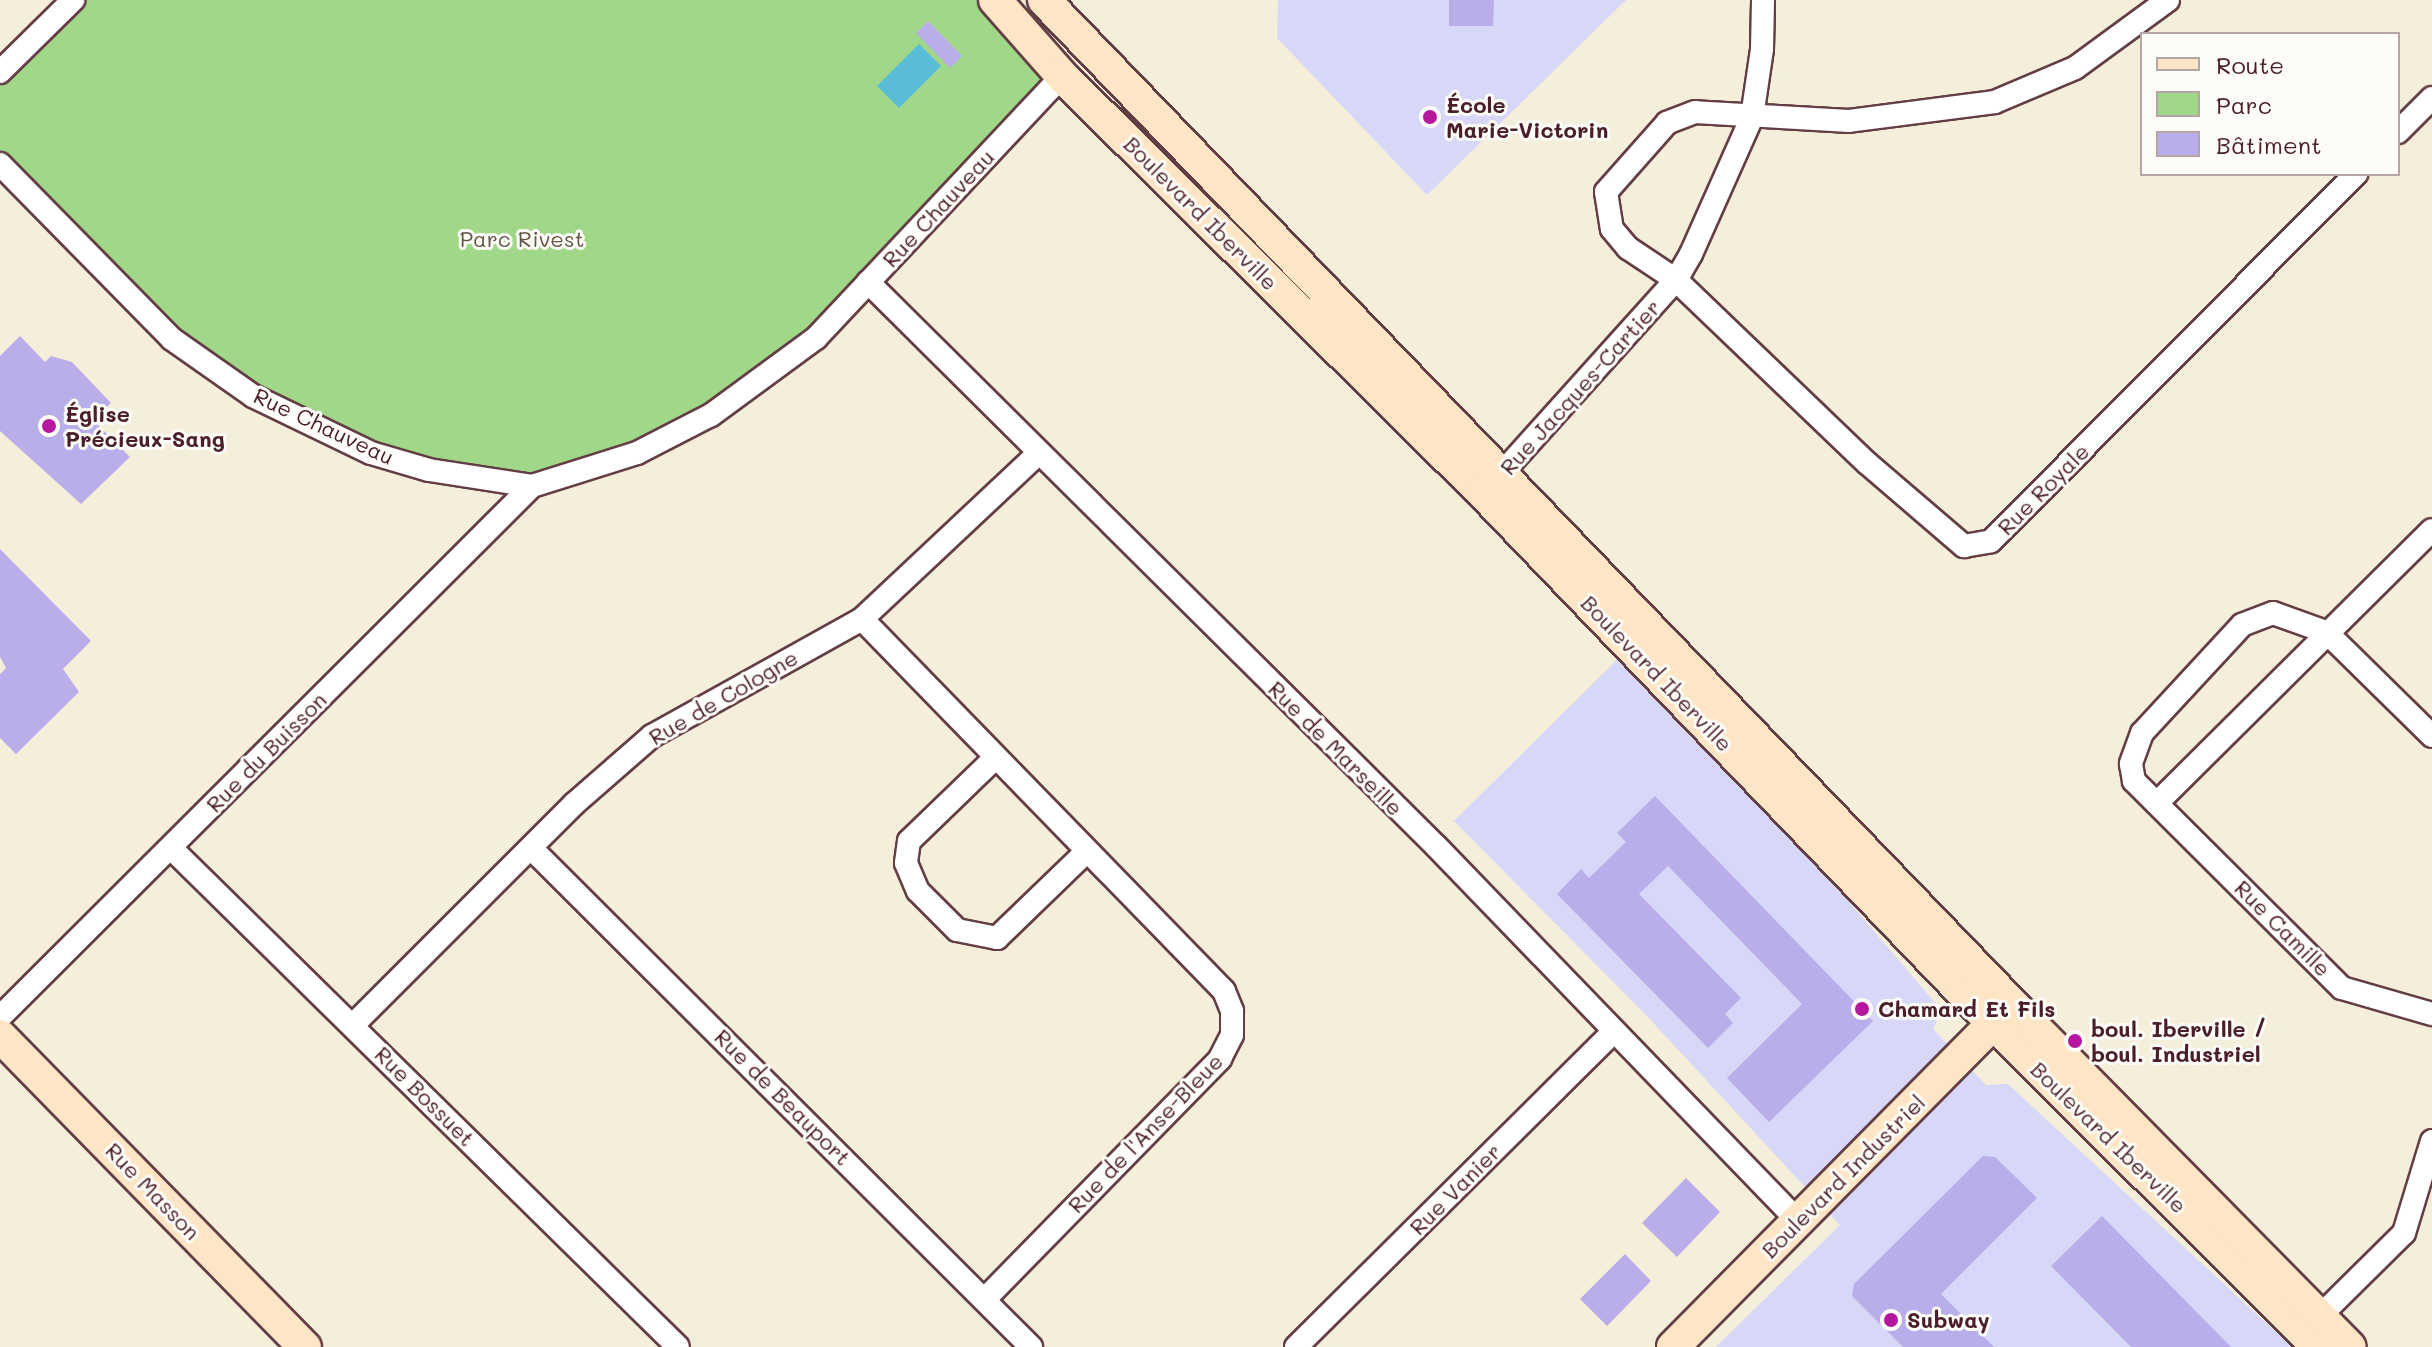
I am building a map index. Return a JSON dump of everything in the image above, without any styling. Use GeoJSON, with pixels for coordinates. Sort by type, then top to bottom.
{"type":"FeatureCollection","features":[{"type":"Feature","properties":{"kind":"street"},"geometry":{"type":"LineString","coordinates":[[0,72],[73,0]]}},
{"type":"Feature","properties":{"kind":"street","name":"Boulevard Iberville"},"geometry":{"type":"LineString","coordinates":[[1044,0],[1493,483],[2003,1014],[2319,1331],[2350,1347]]}},
{"type":"Feature","properties":{"kind":"street","name":"Rue Jacques-Cartier"},"geometry":{"type":"LineString","coordinates":[[1493,483],[1676,280],[1720,196],[1752,117],[1762,49],[1763,0]]}},
{"type":"Feature","properties":{"kind":"street"},"geometry":{"type":"LineString","coordinates":[[1752,117],[1849,121],[1995,102],[2075,68],[2168,0]]}},
{"type":"Feature","properties":{"kind":"street","name":"Boulevard Iberville"},"geometry":{"type":"LineString","coordinates":[[998,1],[1062,76],[1493,483]]}},
{"type":"Feature","properties":{"kind":"street","name":"Rue Chauveau"},"geometry":{"type":"LineString","coordinates":[[0,164],[172,339],[253,396],[371,453],[429,470],[532,486],[637,453],[711,415],[816,338],[1062,76]]}},
{"type":"Feature","properties":{"kind":"street"},"geometry":{"type":"LineString","coordinates":[[2400,130],[2432,98]]}},
{"type":"Feature","properties":{"kind":"street","name":"Rue Jacques-Cartier"},"geometry":{"type":"LineString","coordinates":[[1676,280],[1628,248],[1612,229],[1606,192],[1667,123],[1695,112],[1752,117]]}},
{"type":"Feature","properties":{"kind":"street","name":"Rue Royale"},"geometry":{"type":"LineString","coordinates":[[1676,280],[1867,463],[1964,546],[1991,541],[2354,176]]}},
{"type":"Feature","properties":{"kind":"street","name":"Rue de Marseille"},"geometry":{"type":"LineString","coordinates":[[868,282],[1436,846],[1797,1220]]}},
{"type":"Feature","properties":{"kind":"street","name":"Rue de Cologne"},"geometry":{"type":"LineString","coordinates":[[353,1025],[533,850],[574,804],[652,736],[862,619],[1038,454]]}},
{"type":"Feature","properties":{"kind":"street","name":"Rue du Buisson"},"geometry":{"type":"LineString","coordinates":[[0,1017],[532,486]]}},
{"type":"Feature","properties":{"kind":"street"},"geometry":{"type":"LineString","coordinates":[[2157,803],[2432,530]]}},
{"type":"Feature","properties":{"kind":"street","name":"Rue Camille"},"geometry":{"type":"LineString","coordinates":[[2432,736],[2326,632],[2273,613],[2242,625],[2135,745],[2134,781],[2342,988],[2432,1014]]}},
{"type":"Feature","properties":{"kind":"street","name":"Rue de l'Anse-Bleue"},"geometry":{"type":"LineString","coordinates":[[862,619],[994,759],[1224,991],[1232,1011],[1232,1035],[1220,1059],[986,1298]]}},
{"type":"Feature","properties":{"kind":"street"},"geometry":{"type":"LineString","coordinates":[[994,759],[909,841],[906,863],[918,891],[957,930],[997,938],[1087,851]]}},
{"type":"Feature","properties":{"kind":"street","name":"Rue Bossuet"},"geometry":{"type":"LineString","coordinates":[[171,848],[678,1347]]}},
{"type":"Feature","properties":{"kind":"street","name":"Rue de Beauport"},"geometry":{"type":"LineString","coordinates":[[533,850],[986,1298],[1031,1347]]}},
{"type":"Feature","properties":{"kind":"street","name":"Boulevard Industriel"},"geometry":{"type":"LineString","coordinates":[[1673,1347],[2003,1014]]}},
{"type":"Feature","properties":{"kind":"street","name":"Rue Vanier"},"geometry":{"type":"LineString","coordinates":[[1296,1347],[1614,1031]]}},
{"type":"Feature","properties":{"kind":"street","name":"Rue Masson"},"geometry":{"type":"LineString","coordinates":[[0,1036],[305,1347]]}},
{"type":"Feature","properties":{"kind":"street"},"geometry":{"type":"LineString","coordinates":[[2319,1331],[2404,1233],[2432,1141]]}},
{"type":"Feature","properties":{"kind":"shaded area","name":"École Marie-Victorin"},"geometry":{"type":"Polygon","coordinates":[[[1278,0],[1626,0],[1427,195],[1277,38],[1278,0]]]}},
{"type":"Feature","properties":{"kind":"shaded area"},"geometry":{"type":"Polygon","coordinates":[[[1631,646],[1942,1011],[1933,1029],[1986,1085],[2008,1084],[2292,1347],[1716,1347],[1840,1225],[1645,1014],[1454,821],[1631,646]]]}},
{"type":"Feature","properties":{"kind":"green space","name":"Parc Rivest"},"geometry":{"type":"Polygon","coordinates":[[[74,0],[996,0],[1062,76],[816,338],[712,416],[566,478],[494,480],[377,454],[176,342],[0,165],[0,73],[74,0]]]}},
{"type":"Feature","properties":{"kind":"water"},"geometry":{"type":"Polygon","coordinates":[[[919,44],[941,66],[899,108],[877,86],[919,44]]]}},
{"type":"Feature","properties":{"kind":"building"},"geometry":{"type":"Polygon","coordinates":[[[1449,0],[1494,0],[1493,26],[1449,26],[1449,0]]]}},
{"type":"Feature","properties":{"kind":"building"},"geometry":{"type":"Polygon","coordinates":[[[928,21],[962,56],[950,68],[916,33],[928,21]]]}},
{"type":"Feature","properties":{"kind":"building","name":"Église Précieux-Sang"},"geometry":{"type":"Polygon","coordinates":[[[20,336],[45,362],[51,356],[72,362],[111,403],[93,420],[130,457],[81,504],[0,431],[0,356],[20,336]]]}},
{"type":"Feature","properties":{"kind":"building"},"geometry":{"type":"Polygon","coordinates":[[[0,549],[91,641],[63,669],[79,692],[16,754],[0,738],[0,674],[6,668],[0,657],[0,549]]]}},
{"type":"Feature","properties":{"kind":"building"},"geometry":{"type":"Polygon","coordinates":[[[1655,796],[1873,1021],[1769,1122],[1727,1078],[1802,1004],[1668,866],[1639,894],[1741,998],[1725,1014],[1733,1023],[1708,1048],[1557,894],[1581,869],[1589,878],[1626,842],[1617,833],[1655,796]]]}},
{"type":"Feature","properties":{"kind":"building"},"geometry":{"type":"Polygon","coordinates":[[[1983,1156],[1995,1157],[2037,1198],[1941,1294],[1994,1347],[1903,1347],[1852,1296],[1854,1284],[1983,1156]]]}},
{"type":"Feature","properties":{"kind":"building"},"geometry":{"type":"Polygon","coordinates":[[[1686,1178],[1720,1212],[1677,1257],[1642,1223],[1686,1178]]]}},
{"type":"Feature","properties":{"kind":"building"},"geometry":{"type":"Polygon","coordinates":[[[2102,1216],[2231,1347],[2131,1347],[2051,1266],[2102,1216]]]}},
{"type":"Feature","properties":{"kind":"building"},"geometry":{"type":"Polygon","coordinates":[[[1625,1254],[1651,1281],[1607,1326],[1580,1299],[1625,1254]]]}},
{"type":"Feature","properties":{"kind":"place","name":"École Marie-Victorin"},"geometry":{"type":"Point","coordinates":[1430,117]}},
{"type":"Feature","properties":{"kind":"place","name":"Église Précieux-Sang"},"geometry":{"type":"Point","coordinates":[49,426]}},
{"type":"Feature","properties":{"kind":"place","name":"Chamard Et Fils"},"geometry":{"type":"Point","coordinates":[1862,1009]}},
{"type":"Feature","properties":{"kind":"place","name":"boul. Iberville / boul. Industriel"},"geometry":{"type":"Point","coordinates":[2075,1041]}},
{"type":"Feature","properties":{"kind":"place","name":"Subway"},"geometry":{"type":"Point","coordinates":[1891,1320]}}]}
